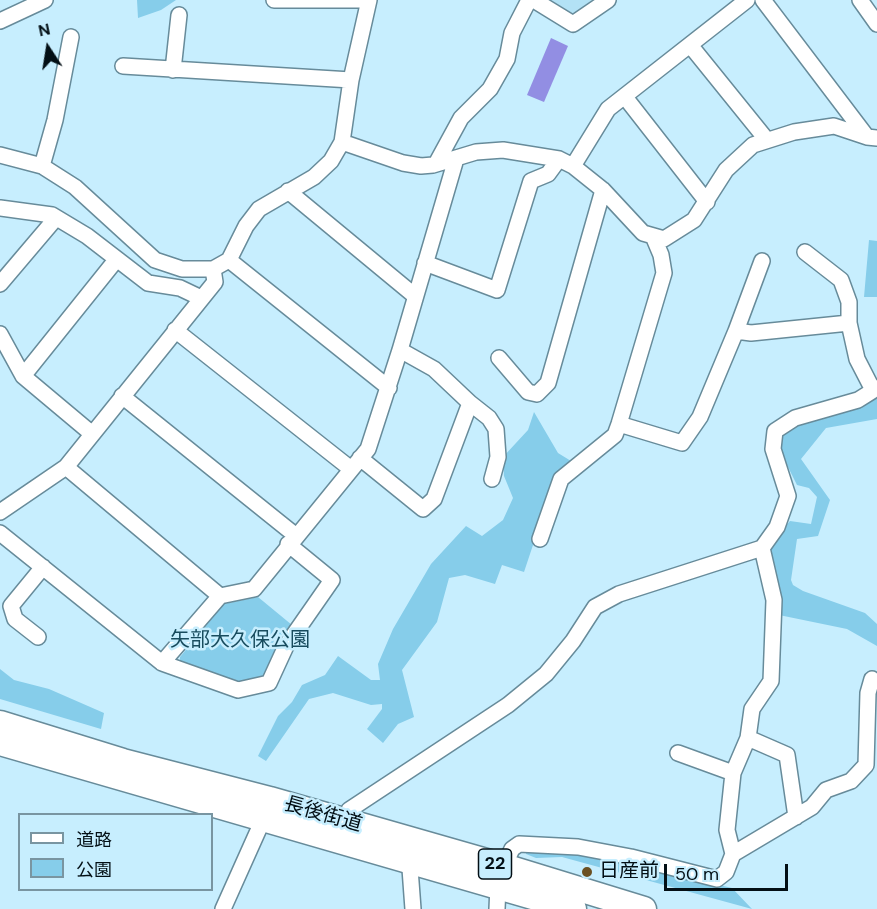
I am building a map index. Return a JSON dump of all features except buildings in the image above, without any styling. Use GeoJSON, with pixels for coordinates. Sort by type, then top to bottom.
{"type":"FeatureCollection","features":[{"type":"Feature","properties":{"kind":"main road","name":"長後街道"},"geometry":{"type":"LineString","coordinates":[[0,723],[267,809],[410,852]]}},
{"type":"Feature","properties":{"kind":"main road","name":"長後街道"},"geometry":{"type":"LineString","coordinates":[[0,743],[123,781],[267,809],[345,821],[410,852],[500,887],[574,909]]}},
{"type":"Feature","properties":{"kind":"main road","name":"長後街道"},"geometry":{"type":"LineString","coordinates":[[500,887],[644,909]]}},
{"type":"Feature","properties":{"kind":"street"},"geometry":{"type":"LineString","coordinates":[[0,21],[45,0]]}},
{"type":"Feature","properties":{"kind":"street"},"geometry":{"type":"LineString","coordinates":[[0,155],[42,166],[75,187],[155,260],[182,269],[213,269],[229,260],[246,226],[258,209],[315,177],[331,161],[342,142],[351,80],[368,0],[274,0]]}},
{"type":"Feature","properties":{"kind":"street"},"geometry":{"type":"LineString","coordinates":[[437,162],[461,118],[490,89],[507,59],[512,33],[529,0]]}},
{"type":"Feature","properties":{"kind":"street"},"geometry":{"type":"LineString","coordinates":[[534,0],[573,24],[608,0]]}},
{"type":"Feature","properties":{"kind":"street"},"geometry":{"type":"LineString","coordinates":[[425,263],[497,290],[531,181],[566,163],[608,109],[747,0]]}},
{"type":"Feature","properties":{"kind":"street"},"geometry":{"type":"LineString","coordinates":[[763,0],[872,137]]}},
{"type":"Feature","properties":{"kind":"street"},"geometry":{"type":"LineString","coordinates":[[868,2],[877,24]]}},
{"type":"Feature","properties":{"kind":"street"},"geometry":{"type":"LineString","coordinates":[[173,70],[179,15]]}},
{"type":"Feature","properties":{"kind":"street"},"geometry":{"type":"LineString","coordinates":[[42,166],[71,37]]}},
{"type":"Feature","properties":{"kind":"street"},"geometry":{"type":"LineString","coordinates":[[690,45],[766,139]]}},
{"type":"Feature","properties":{"kind":"street"},"geometry":{"type":"LineString","coordinates":[[123,66],[351,80]]}},
{"type":"Feature","properties":{"kind":"street"},"geometry":{"type":"LineString","coordinates":[[625,97],[707,202]]}},
{"type":"Feature","properties":{"kind":"street"},"geometry":{"type":"LineString","coordinates":[[342,142],[403,164],[421,166],[434,165],[437,162],[456,159],[476,152],[503,150],[566,163],[603,190],[643,233],[664,239],[694,220],[726,170],[753,145],[766,139],[834,126],[872,137]]}},
{"type":"Feature","properties":{"kind":"street"},"geometry":{"type":"LineString","coordinates":[[162,663],[220,596],[254,589],[292,539],[368,449],[389,388],[456,159]]}},
{"type":"Feature","properties":{"kind":"street"},"geometry":{"type":"LineString","coordinates":[[499,358],[528,392],[537,394],[548,383],[603,190]]}},
{"type":"Feature","properties":{"kind":"street"},"geometry":{"type":"LineString","coordinates":[[288,191],[416,296]]}},
{"type":"Feature","properties":{"kind":"street"},"geometry":{"type":"LineString","coordinates":[[0,208],[52,215],[87,236],[148,283],[180,288],[201,298]]}},
{"type":"Feature","properties":{"kind":"street"},"geometry":{"type":"LineString","coordinates":[[0,284],[56,218]]}},
{"type":"Feature","properties":{"kind":"street"},"geometry":{"type":"LineString","coordinates":[[540,539],[561,479],[615,435],[620,424],[664,273],[661,255],[653,236]]}},
{"type":"Feature","properties":{"kind":"street"},"geometry":{"type":"LineString","coordinates":[[345,821],[349,810],[508,705],[546,674],[573,641],[595,607],[618,594],[762,548],[777,526],[788,496],[773,449],[775,431],[795,417],[858,400],[875,389],[857,359],[849,323],[849,302],[841,280],[805,252]]}},
{"type":"Feature","properties":{"kind":"street"},"geometry":{"type":"LineString","coordinates":[[23,376],[116,260]]}},
{"type":"Feature","properties":{"kind":"street"},"geometry":{"type":"LineString","coordinates":[[229,260],[389,388]]}},
{"type":"Feature","properties":{"kind":"street"},"geometry":{"type":"LineString","coordinates":[[620,424],[682,443],[700,417],[762,261]]}},
{"type":"Feature","properties":{"kind":"street"},"geometry":{"type":"LineString","coordinates":[[0,512],[66,467],[91,433],[215,282],[213,269]]}},
{"type":"Feature","properties":{"kind":"street"},"geometry":{"type":"LineString","coordinates":[[736,331],[751,333],[849,323]]}},
{"type":"Feature","properties":{"kind":"street"},"geometry":{"type":"LineString","coordinates":[[175,330],[356,464],[423,509],[434,499],[470,403]]}},
{"type":"Feature","properties":{"kind":"street"},"geometry":{"type":"LineString","coordinates":[[0,334],[23,376],[91,433]]}},
{"type":"Feature","properties":{"kind":"street"},"geometry":{"type":"LineString","coordinates":[[400,351],[434,369],[489,418],[496,429],[498,457],[492,479]]}},
{"type":"Feature","properties":{"kind":"street"},"geometry":{"type":"LineString","coordinates":[[0,533],[162,663],[238,690],[269,683],[286,646],[332,580],[292,539],[122,396]]}},
{"type":"Feature","properties":{"kind":"street"},"geometry":{"type":"LineString","coordinates":[[66,467],[220,596]]}},
{"type":"Feature","properties":{"kind":"street"},"geometry":{"type":"LineString","coordinates":[[500,887],[512,849],[519,844],[578,847],[631,857],[717,879],[726,872],[733,854],[727,830],[733,773],[748,738],[752,709],[771,681],[774,600],[762,548]]}},
{"type":"Feature","properties":{"kind":"street"},"geometry":{"type":"LineString","coordinates":[[38,637],[15,619],[11,606],[43,567]]}},
{"type":"Feature","properties":{"kind":"street"},"geometry":{"type":"LineString","coordinates":[[733,854],[812,807],[826,790],[850,781],[866,765],[868,693],[872,679]]}},
{"type":"Feature","properties":{"kind":"street"},"geometry":{"type":"LineString","coordinates":[[748,738],[787,755],[796,817]]}},
{"type":"Feature","properties":{"kind":"street"},"geometry":{"type":"LineString","coordinates":[[678,753],[733,773]]}},
{"type":"Feature","properties":{"kind":"street"},"geometry":{"type":"LineString","coordinates":[[223,909],[267,809]]}},
{"type":"Feature","properties":{"kind":"street"},"geometry":{"type":"LineString","coordinates":[[410,852],[413,909]]}},
{"type":"Feature","properties":{"kind":"shaded area"},"geometry":{"type":"Polygon","coordinates":[[[544,0],[601,0],[575,18],[544,0]]]}},
{"type":"Feature","properties":{"kind":"shaded area"},"geometry":{"type":"Polygon","coordinates":[[[551,38],[568,46],[544,102],[527,95],[551,38]]]}},
{"type":"Feature","properties":{"kind":"green space"},"geometry":{"type":"Polygon","coordinates":[[[137,0],[176,0],[161,10],[138,18],[137,0]]]}},
{"type":"Feature","properties":{"kind":"green space"},"geometry":{"type":"Polygon","coordinates":[[[869,240],[877,241],[877,297],[864,297],[869,240]]]}},
{"type":"Feature","properties":{"kind":"green space"},"geometry":{"type":"Polygon","coordinates":[[[877,394],[877,419],[826,428],[801,459],[830,500],[818,536],[797,539],[791,580],[793,585],[803,591],[865,613],[877,624],[877,646],[847,629],[779,615],[766,548],[790,521],[811,524],[817,497],[809,488],[797,485],[778,447],[779,433],[801,422],[877,394]]]}},
{"type":"Feature","properties":{"kind":"green space"},"geometry":{"type":"Polygon","coordinates":[[[534,412],[558,453],[571,461],[556,476],[524,572],[502,565],[495,584],[465,575],[449,578],[437,622],[402,670],[414,717],[398,724],[383,743],[367,729],[382,709],[382,704],[371,705],[333,693],[309,699],[266,761],[258,756],[278,716],[292,702],[302,685],[325,675],[338,656],[371,680],[380,680],[378,664],[393,629],[431,564],[466,526],[482,536],[503,520],[513,498],[504,476],[503,457],[528,430],[534,412]]]}},
{"type":"Feature","properties":{"kind":"green space","name":"矢部大久保公園"},"geometry":{"type":"Polygon","coordinates":[[[258,597],[292,625],[283,636],[263,678],[238,682],[180,662],[180,657],[224,604],[258,597]]]}},
{"type":"Feature","properties":{"kind":"green space"},"geometry":{"type":"Polygon","coordinates":[[[0,669],[14,680],[49,689],[104,713],[101,729],[0,699],[0,669]]]}},
{"type":"Feature","properties":{"kind":"green space"},"geometry":{"type":"Polygon","coordinates":[[[526,850],[577,852],[732,888],[752,909],[562,857],[536,858],[526,854],[526,850]]]}},
{"type":"Feature","properties":{"kind":"place","name":"日産前"},"geometry":{"type":"Point","coordinates":[587,872]}}]}
